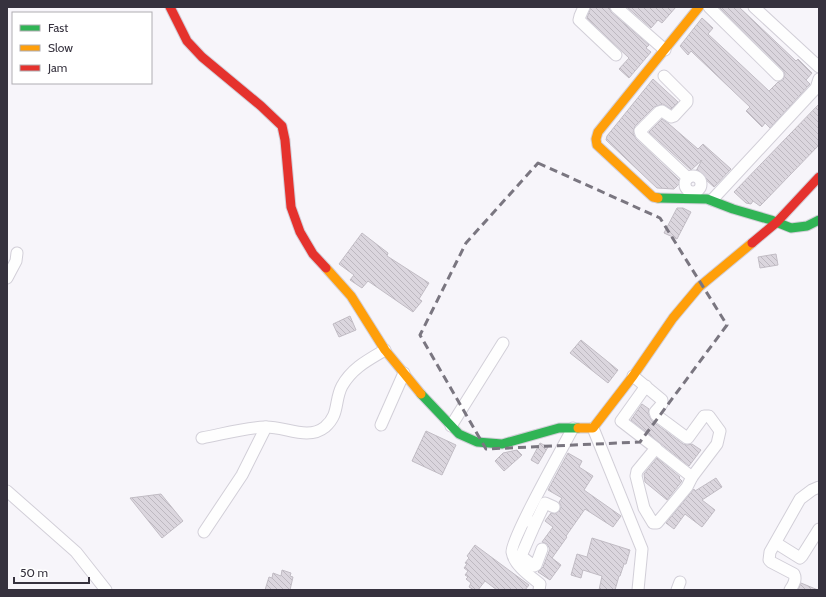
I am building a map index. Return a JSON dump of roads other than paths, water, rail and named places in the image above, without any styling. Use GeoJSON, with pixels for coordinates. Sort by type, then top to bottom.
{"type":"FeatureCollection","features":[{"type":"Feature","properties":{"kind":"street"},"geometry":{"type":"LineString","coordinates":[[170,7],[187,41],[202,57],[282,126],[286,140],[291,207],[300,232],[313,254],[351,296],[386,350],[404,373],[424,398],[459,434],[477,442],[502,444],[559,428],[592,428]]}},
{"type":"Feature","properties":{"kind":"street"},"geometry":{"type":"LineString","coordinates":[[584,7],[579,20],[616,55]]}},
{"type":"Feature","properties":{"kind":"street"},"geometry":{"type":"LineString","coordinates":[[616,7],[665,50]]}},
{"type":"Feature","properties":{"kind":"street"},"geometry":{"type":"LineString","coordinates":[[699,7],[598,132],[596,139],[597,145],[653,197],[662,199],[705,196],[812,93],[816,88],[819,79]]}},
{"type":"Feature","properties":{"kind":"street"},"geometry":{"type":"LineString","coordinates":[[709,7],[778,75]]}},
{"type":"Feature","properties":{"kind":"street"},"geometry":{"type":"LineString","coordinates":[[754,7],[819,67]]}},
{"type":"Feature","properties":{"kind":"street"},"geometry":{"type":"LineString","coordinates":[[664,76],[687,99],[687,102],[674,116],[671,117],[662,111],[659,112],[640,131],[641,134],[688,178],[685,181],[686,189],[705,196],[726,207],[777,222],[785,227],[794,228],[815,223],[819,220]]}},
{"type":"Feature","properties":{"kind":"street"},"geometry":{"type":"LineString","coordinates":[[592,428],[633,376],[673,318],[699,287],[777,222],[819,177]]}},
{"type":"Feature","properties":{"kind":"street"},"geometry":{"type":"LineString","coordinates":[[7,278],[16,261],[17,253]]}},
{"type":"Feature","properties":{"kind":"street"},"geometry":{"type":"LineString","coordinates":[[451,426],[504,343]]}},
{"type":"Feature","properties":{"kind":"street"},"geometry":{"type":"LineString","coordinates":[[202,438],[266,427],[306,433],[318,431],[324,428],[334,416],[341,388],[349,375],[361,364],[386,350]]}},
{"type":"Feature","properties":{"kind":"street"},"geometry":{"type":"LineString","coordinates":[[381,425],[404,373]]}},
{"type":"Feature","properties":{"kind":"street"},"geometry":{"type":"LineString","coordinates":[[633,376],[662,400],[662,404],[655,412],[656,415],[687,438],[704,416],[708,416],[720,431],[717,444],[692,477],[687,487],[657,523],[653,523],[644,508],[636,476],[637,471],[655,448]]}},
{"type":"Feature","properties":{"kind":"street"},"geometry":{"type":"LineString","coordinates":[[621,420],[646,386]]}},
{"type":"Feature","properties":{"kind":"street"},"geometry":{"type":"LineString","coordinates":[[607,409],[692,477]]}},
{"type":"Feature","properties":{"kind":"street"},"geometry":{"type":"LineString","coordinates":[[204,532],[242,475],[266,427]]}},
{"type":"Feature","properties":{"kind":"street"},"geometry":{"type":"LineString","coordinates":[[519,529],[521,556],[534,566],[536,565],[537,542],[530,522],[573,428]]}},
{"type":"Feature","properties":{"kind":"street"},"geometry":{"type":"LineString","coordinates":[[592,428],[604,467],[642,549],[641,589]]}},
{"type":"Feature","properties":{"kind":"street"},"geometry":{"type":"LineString","coordinates":[[790,590],[794,582],[794,574],[771,562],[769,560],[770,552],[800,499],[812,490],[819,489]]}},
{"type":"Feature","properties":{"kind":"street"},"geometry":{"type":"LineString","coordinates":[[7,491],[76,552],[106,590]]}},
{"type":"Feature","properties":{"kind":"street"},"geometry":{"type":"LineString","coordinates":[[519,529],[530,522],[544,504],[554,507]]}},
{"type":"Feature","properties":{"kind":"street"},"geometry":{"type":"LineString","coordinates":[[519,529],[537,542]]}},
{"type":"Feature","properties":{"kind":"street"},"geometry":{"type":"LineString","coordinates":[[776,543],[800,558],[819,529]]}},
{"type":"Feature","properties":{"kind":"street"},"geometry":{"type":"LineString","coordinates":[[537,542],[520,544],[511,550],[514,559],[540,584],[539,590]]}}]}
